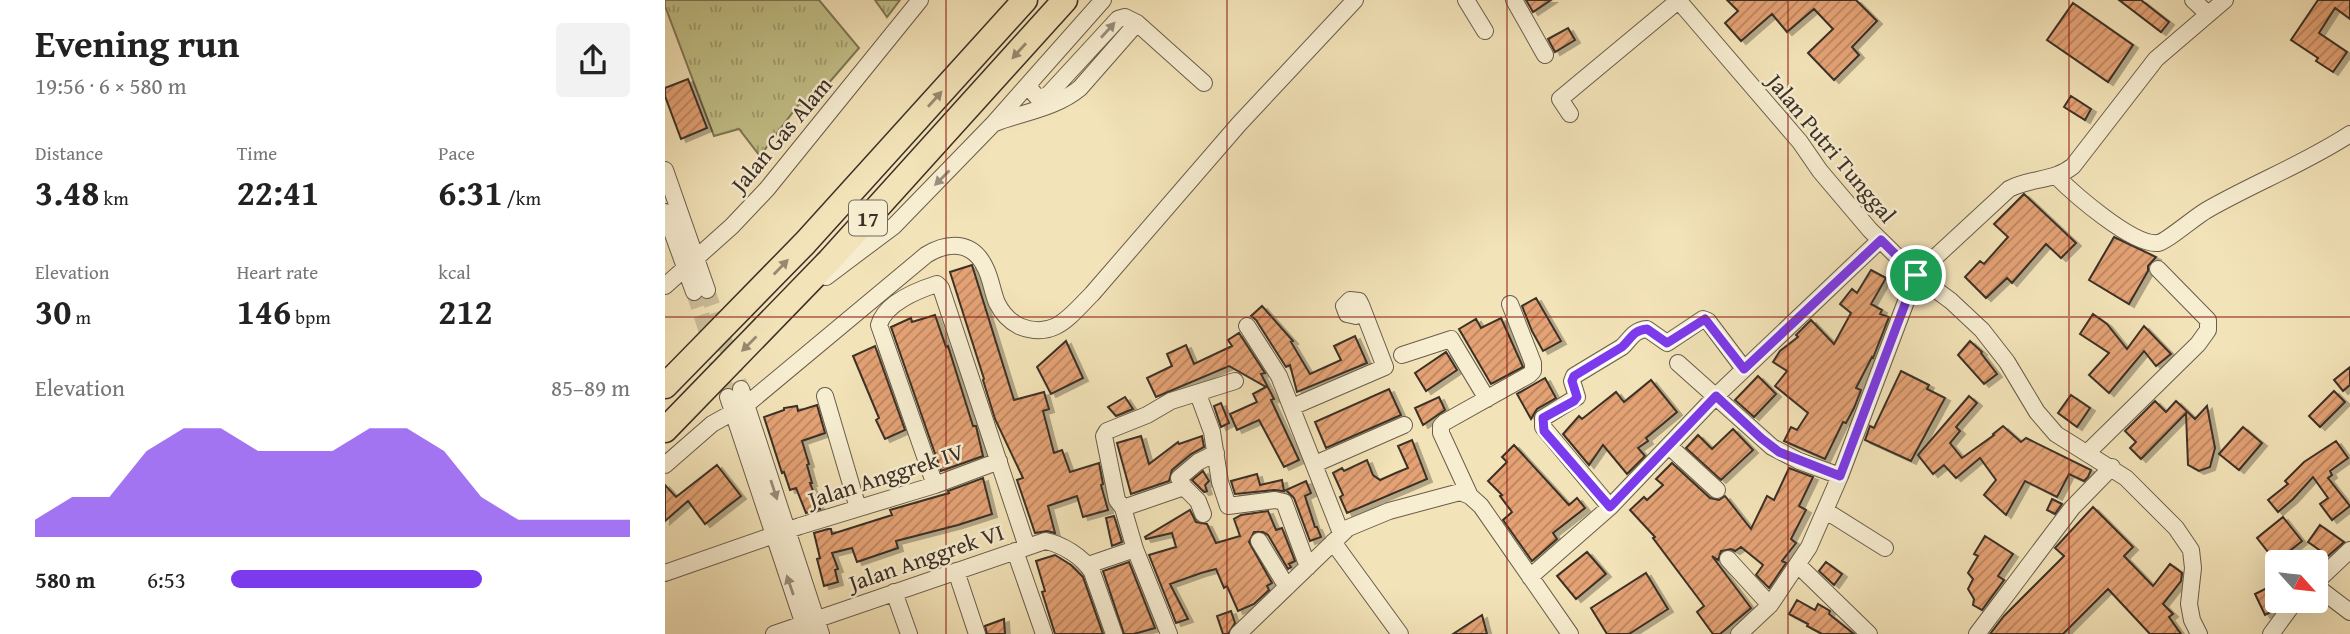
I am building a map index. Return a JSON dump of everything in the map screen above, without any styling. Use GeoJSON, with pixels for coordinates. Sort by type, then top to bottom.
{"type":"FeatureCollection","features":[{"type":"Feature","properties":{"kind":"highway","name":"17"},"geometry":{"type":"LineString","coordinates":[[665,386],[805,243],[1025,0]]}},
{"type":"Feature","properties":{"kind":"highway","name":"17"},"geometry":{"type":"LineString","coordinates":[[665,430],[786,307],[1065,0]]}},
{"type":"Feature","properties":{"kind":"street","name":"Jalan Gas Alam"},"geometry":{"type":"LineString","coordinates":[[665,286],[692,264],[767,189],[807,143],[920,0]]}},
{"type":"Feature","properties":{"kind":"street"},"geometry":{"type":"LineString","coordinates":[[786,307],[894,226],[994,123],[1103,0]]}},
{"type":"Feature","properties":{"kind":"street"},"geometry":{"type":"LineString","coordinates":[[665,465],[737,400],[941,246],[959,246],[980,257],[989,275],[997,303],[1003,314],[1014,323],[1039,331],[1057,327],[1092,294],[1239,124],[1355,0]]}},
{"type":"Feature","properties":{"kind":"street"},"geometry":{"type":"LineString","coordinates":[[1466,0],[1485,32]]}},
{"type":"Feature","properties":{"kind":"street"},"geometry":{"type":"LineString","coordinates":[[1514,0],[1545,55]]}},
{"type":"Feature","properties":{"kind":"street"},"geometry":{"type":"LineString","coordinates":[[1570,114],[1560,99],[1679,0]]}},
{"type":"Feature","properties":{"kind":"street","name":"Jalan Putri Tunggal"},"geometry":{"type":"LineString","coordinates":[[1679,0],[1800,142],[1836,191],[1916,275],[1961,309],[1982,330],[2056,434],[2112,467],[2132,483],[2188,542],[2193,568],[2189,604],[2192,620],[2199,634]]}},
{"type":"Feature","properties":{"kind":"street"},"geometry":{"type":"LineString","coordinates":[[2193,0],[2208,14]]}},
{"type":"Feature","properties":{"kind":"street"},"geometry":{"type":"LineString","coordinates":[[1739,634],[1770,605],[1798,565],[1826,511],[1916,275],[2009,189],[2027,181],[2056,176],[2073,166],[2166,48],[2225,0]]}},
{"type":"Feature","properties":{"kind":"street"},"geometry":{"type":"LineString","coordinates":[[994,123],[1039,103],[1061,101],[1080,88],[1137,23],[1204,83]]}},
{"type":"Feature","properties":{"kind":"street"},"geometry":{"type":"LineString","coordinates":[[1030,83],[1039,103]]}},
{"type":"Feature","properties":{"kind":"street"},"geometry":{"type":"LineString","coordinates":[[2056,176],[2093,211],[2123,229],[2157,244],[2164,242],[2204,211],[2322,153],[2350,134]]}},
{"type":"Feature","properties":{"kind":"street"},"geometry":{"type":"LineString","coordinates":[[665,170],[700,291]]}},
{"type":"Feature","properties":{"kind":"street"},"geometry":{"type":"LineString","coordinates":[[665,212],[692,264]]}},
{"type":"Feature","properties":{"kind":"street"},"geometry":{"type":"LineString","coordinates":[[1529,577],[1610,507],[1716,396],[1881,240]]}},
{"type":"Feature","properties":{"kind":"street"},"geometry":{"type":"LineString","coordinates":[[2087,453],[2198,344],[2208,330],[2208,320],[2158,269]]}},
{"type":"Feature","properties":{"kind":"street"},"geometry":{"type":"LineString","coordinates":[[935,485],[879,325],[883,316],[895,306],[924,288],[937,284],[941,288],[999,461],[1044,634]]}},
{"type":"Feature","properties":{"kind":"street"},"geometry":{"type":"LineString","coordinates":[[1470,496],[1441,433],[1441,426],[1529,375],[1534,368],[1510,304]]}},
{"type":"Feature","properties":{"kind":"street"},"geometry":{"type":"LineString","coordinates":[[1292,407],[1385,367],[1361,310]]}},
{"type":"Feature","properties":{"kind":"street"},"geometry":{"type":"LineString","coordinates":[[1610,507],[1543,427],[1543,418],[1577,397],[1572,381],[1574,376],[1622,347],[1627,339],[1641,330],[1647,329],[1667,343],[1703,319],[1708,321],[1744,369]]}},
{"type":"Feature","properties":{"kind":"street"},"geometry":{"type":"LineString","coordinates":[[1247,326],[1271,359],[1292,407],[1315,464],[1337,537],[1400,634]]}},
{"type":"Feature","properties":{"kind":"street"},"geometry":{"type":"LineString","coordinates":[[1402,355],[1451,339],[1487,399]]}},
{"type":"Feature","properties":{"kind":"street"},"geometry":{"type":"LineString","coordinates":[[1678,362],[1779,452],[1840,476]]}},
{"type":"Feature","properties":{"kind":"street"},"geometry":{"type":"LineString","coordinates":[[1169,634],[1135,549],[1123,508],[1117,500],[1112,484],[1105,433],[1147,415],[1171,401],[1235,381]]}},
{"type":"Feature","properties":{"kind":"street"},"geometry":{"type":"LineString","coordinates":[[1198,394],[1212,432],[1228,506],[1275,500],[1284,502],[1308,567]]}},
{"type":"Feature","properties":{"kind":"street"},"geometry":{"type":"LineString","coordinates":[[825,396],[858,508]]}},
{"type":"Feature","properties":{"kind":"street"},"geometry":{"type":"LineString","coordinates":[[737,400],[812,628]]}},
{"type":"Feature","properties":{"kind":"street"},"geometry":{"type":"LineString","coordinates":[[1315,464],[1404,425]]}},
{"type":"Feature","properties":{"kind":"street"},"geometry":{"type":"LineString","coordinates":[[1666,448],[1714,492]]}},
{"type":"Feature","properties":{"kind":"street"},"geometry":{"type":"LineString","coordinates":[[1203,514],[1198,501],[1179,478],[1198,462],[1216,453]]}},
{"type":"Feature","properties":{"kind":"street","name":"Jalan Anggrek IV"},"geometry":{"type":"LineString","coordinates":[[665,573],[780,533],[935,485],[999,461]]}},
{"type":"Feature","properties":{"kind":"street"},"geometry":{"type":"LineString","coordinates":[[1977,634],[2072,508],[2112,467]]}},
{"type":"Feature","properties":{"kind":"street"},"geometry":{"type":"LineString","coordinates":[[1123,508],[1184,487]]}},
{"type":"Feature","properties":{"kind":"street"},"geometry":{"type":"LineString","coordinates":[[1238,634],[1337,537],[1373,517],[1460,492],[1470,496],[1481,506],[1570,634]]}},
{"type":"Feature","properties":{"kind":"street"},"geometry":{"type":"LineString","coordinates":[[1826,511],[1885,548]]}},
{"type":"Feature","properties":{"kind":"street","name":"Jalan Anggrek VI"},"geometry":{"type":"LineString","coordinates":[[774,634],[812,628],[894,592],[1045,541],[1052,542],[1088,565]]}},
{"type":"Feature","properties":{"kind":"street"},"geometry":{"type":"LineString","coordinates":[[1259,541],[1287,587]]}},
{"type":"Feature","properties":{"kind":"street"},"geometry":{"type":"LineString","coordinates":[[1114,634],[1088,565],[1135,549]]}},
{"type":"Feature","properties":{"kind":"street"},"geometry":{"type":"LineString","coordinates":[[2328,575],[2350,550]]}},
{"type":"Feature","properties":{"kind":"street"},"geometry":{"type":"LineString","coordinates":[[1728,559],[1770,605]]}},
{"type":"Feature","properties":{"kind":"street"},"geometry":{"type":"LineString","coordinates":[[1798,565],[1869,634]]}},
{"type":"Feature","properties":{"kind":"street"},"geometry":{"type":"LineString","coordinates":[[956,571],[977,634]]}},
{"type":"Feature","properties":{"kind":"street"},"geometry":{"type":"LineString","coordinates":[[894,592],[909,634]]}},
{"type":"Feature","properties":{"kind":"street"},"geometry":{"type":"LineString","coordinates":[[2328,594],[2350,612]]}},
{"type":"Feature","properties":{"kind":"street"},"geometry":{"type":"LineString","coordinates":[[2271,634],[2286,613]]}},
{"type":"Feature","properties":{"kind":"green space"},"geometry":{"type":"Polygon","coordinates":[[[665,0],[819,0],[859,48],[808,107],[799,104],[760,156],[739,129],[714,136],[665,0]]]}},
{"type":"Feature","properties":{"kind":"green space"},"geometry":{"type":"Polygon","coordinates":[[[875,0],[900,0],[887,17],[875,0]]]}},
{"type":"Feature","properties":{"kind":"building"},"geometry":{"type":"Polygon","coordinates":[[[1526,0],[1551,0],[1533,12],[1526,0]]]}},
{"type":"Feature","properties":{"kind":"building"},"geometry":{"type":"Polygon","coordinates":[[[1727,0],[1856,0],[1877,21],[1852,47],[1859,55],[1834,80],[1808,53],[1833,29],[1814,9],[1787,32],[1772,14],[1741,41],[1725,23],[1738,11],[1727,0]]]}},
{"type":"Feature","properties":{"kind":"building"},"geometry":{"type":"Polygon","coordinates":[[[2119,0],[2141,0],[2169,22],[2161,32],[2119,0]]]}},
{"type":"Feature","properties":{"kind":"building"},"geometry":{"type":"Polygon","coordinates":[[[2318,0],[2350,0],[2350,19],[2335,8],[2319,33],[2347,52],[2333,72],[2291,40],[2318,0]]]}},
{"type":"Feature","properties":{"kind":"building"},"geometry":{"type":"Polygon","coordinates":[[[2073,3],[2133,45],[2108,82],[2047,40],[2073,3]]]}},
{"type":"Feature","properties":{"kind":"building"},"geometry":{"type":"Polygon","coordinates":[[[1568,28],[1575,40],[1555,52],[1548,39],[1568,28]]]}},
{"type":"Feature","properties":{"kind":"building"},"geometry":{"type":"Polygon","coordinates":[[[688,79],[707,128],[681,139],[665,96],[665,88],[688,79]]]}},
{"type":"Feature","properties":{"kind":"building"},"geometry":{"type":"Polygon","coordinates":[[[2071,96],[2091,109],[2085,120],[2064,107],[2071,96]]]}},
{"type":"Feature","properties":{"kind":"building"},"geometry":{"type":"Polygon","coordinates":[[[2024,194],[2076,243],[2061,258],[2046,244],[2012,283],[2007,278],[1986,298],[1965,277],[1980,261],[1984,264],[2008,237],[1994,224],[2024,194]]]}},
{"type":"Feature","properties":{"kind":"building"},"geometry":{"type":"Polygon","coordinates":[[[2114,237],[2156,257],[2148,266],[2148,271],[2129,304],[2089,280],[2114,237]]]}},
{"type":"Feature","properties":{"kind":"building"},"geometry":{"type":"Polygon","coordinates":[[[972,265],[1014,400],[1044,392],[1049,409],[1043,411],[1054,453],[1062,450],[1070,472],[1099,463],[1101,485],[1108,510],[1083,517],[1077,496],[1048,506],[1055,533],[1035,533],[1017,480],[1023,478],[995,419],[950,272],[972,265]]]}},
{"type":"Feature","properties":{"kind":"building"},"geometry":{"type":"Polygon","coordinates":[[[1871,270],[1886,278],[1871,304],[1882,310],[1880,314],[1889,317],[1873,358],[1856,388],[1861,390],[1854,408],[1846,423],[1843,422],[1825,459],[1784,441],[1791,427],[1797,430],[1808,413],[1775,386],[1787,371],[1773,362],[1780,351],[1798,337],[1796,335],[1811,320],[1834,344],[1851,313],[1840,304],[1852,289],[1857,293],[1871,270]]]}},
{"type":"Feature","properties":{"kind":"building"},"geometry":{"type":"Polygon","coordinates":[[[1536,298],[1561,341],[1543,351],[1522,306],[1536,298]]]}},
{"type":"Feature","properties":{"kind":"building"},"geometry":{"type":"Polygon","coordinates":[[[1262,306],[1293,341],[1291,342],[1310,374],[1341,360],[1334,346],[1355,336],[1367,363],[1297,392],[1290,365],[1286,367],[1251,316],[1262,306]]]}},
{"type":"Feature","properties":{"kind":"building"},"geometry":{"type":"Polygon","coordinates":[[[2093,314],[2107,324],[2127,349],[2144,326],[2171,354],[2156,366],[2144,351],[2109,393],[2089,375],[2109,353],[2080,334],[2093,314]]]}},
{"type":"Feature","properties":{"kind":"building"},"geometry":{"type":"Polygon","coordinates":[[[935,315],[946,347],[948,346],[973,426],[976,426],[983,456],[941,471],[891,327],[911,318],[912,322],[935,315]]]}},
{"type":"Feature","properties":{"kind":"building"},"geometry":{"type":"Polygon","coordinates":[[[1501,318],[1523,367],[1491,384],[1459,329],[1476,319],[1481,328],[1501,318]]]}},
{"type":"Feature","properties":{"kind":"building"},"geometry":{"type":"Polygon","coordinates":[[[1239,333],[1265,373],[1261,374],[1274,399],[1271,400],[1299,460],[1284,467],[1259,420],[1237,430],[1230,414],[1257,402],[1253,394],[1266,387],[1229,366],[1156,397],[1147,378],[1172,366],[1167,354],[1186,345],[1194,364],[1232,346],[1228,340],[1239,333]]]}},
{"type":"Feature","properties":{"kind":"building"},"geometry":{"type":"Polygon","coordinates":[[[1066,341],[1083,378],[1051,394],[1037,367],[1066,341]]]}},
{"type":"Feature","properties":{"kind":"building"},"geometry":{"type":"Polygon","coordinates":[[[1970,341],[1982,352],[1997,374],[1984,384],[1958,355],[1970,341]]]}},
{"type":"Feature","properties":{"kind":"building"},"geometry":{"type":"Polygon","coordinates":[[[875,346],[905,430],[885,439],[853,356],[875,346]]]}},
{"type":"Feature","properties":{"kind":"building"},"geometry":{"type":"Polygon","coordinates":[[[1446,352],[1457,370],[1426,391],[1415,373],[1446,352]]]}},
{"type":"Feature","properties":{"kind":"building"},"geometry":{"type":"Polygon","coordinates":[[[2350,367],[2350,385],[2343,391],[2334,380],[2350,367]]]}},
{"type":"Feature","properties":{"kind":"building"},"geometry":{"type":"Polygon","coordinates":[[[1901,371],[1929,385],[1927,389],[1945,398],[1911,461],[1865,440],[1870,426],[1874,428],[1901,371]]]}},
{"type":"Feature","properties":{"kind":"building"},"geometry":{"type":"Polygon","coordinates":[[[1758,376],[1776,394],[1754,417],[1735,400],[1758,376]]]}},
{"type":"Feature","properties":{"kind":"building"},"geometry":{"type":"Polygon","coordinates":[[[1545,378],[1556,398],[1537,409],[1531,419],[1517,394],[1545,378]]]}},
{"type":"Feature","properties":{"kind":"building"},"geometry":{"type":"Polygon","coordinates":[[[1651,380],[1677,412],[1638,448],[1645,456],[1627,474],[1603,445],[1589,465],[1563,434],[1579,416],[1582,419],[1616,392],[1624,402],[1651,380]]]}},
{"type":"Feature","properties":{"kind":"building"},"geometry":{"type":"Polygon","coordinates":[[[1389,389],[1401,415],[1326,448],[1315,422],[1389,389]]]}},
{"type":"Feature","properties":{"kind":"building"},"geometry":{"type":"Polygon","coordinates":[[[2334,391],[2345,402],[2320,427],[2309,416],[2334,391]]]}},
{"type":"Feature","properties":{"kind":"building"},"geometry":{"type":"Polygon","coordinates":[[[2071,395],[2090,408],[2077,427],[2058,413],[2071,395]]]}},
{"type":"Feature","properties":{"kind":"building"},"geometry":{"type":"Polygon","coordinates":[[[1969,396],[1977,403],[1956,427],[1960,431],[1950,443],[1962,458],[2003,426],[2021,442],[2026,438],[2091,470],[2088,477],[2084,481],[2069,474],[2057,497],[2025,481],[2006,515],[1984,495],[1996,480],[1980,458],[1956,478],[1944,465],[1933,474],[1918,455],[1969,396]]]}},
{"type":"Feature","properties":{"kind":"building"},"geometry":{"type":"Polygon","coordinates":[[[1125,397],[1133,409],[1116,416],[1108,407],[1125,397]]]}},
{"type":"Feature","properties":{"kind":"building"},"geometry":{"type":"Polygon","coordinates":[[[1439,397],[1445,410],[1423,425],[1415,408],[1439,397]]]}},
{"type":"Feature","properties":{"kind":"building"},"geometry":{"type":"Polygon","coordinates":[[[2155,401],[2166,412],[2176,401],[2195,419],[2207,406],[2215,448],[2210,467],[2199,471],[2188,465],[2186,413],[2141,459],[2130,448],[2136,442],[2125,431],[2155,401]]]}},
{"type":"Feature","properties":{"kind":"building"},"geometry":{"type":"Polygon","coordinates":[[[1221,403],[1229,423],[1221,427],[1214,406],[1221,403]]]}},
{"type":"Feature","properties":{"kind":"building"},"geometry":{"type":"Polygon","coordinates":[[[817,405],[825,433],[802,441],[809,464],[810,483],[820,509],[806,513],[796,488],[790,490],[784,472],[782,473],[764,417],[784,408],[797,406],[798,411],[817,405]]]}},
{"type":"Feature","properties":{"kind":"building"},"geometry":{"type":"Polygon","coordinates":[[[2243,427],[2262,443],[2239,470],[2219,454],[2243,427]]]}},
{"type":"Feature","properties":{"kind":"building"},"geometry":{"type":"Polygon","coordinates":[[[1733,429],[1753,450],[1721,480],[1686,448],[1698,435],[1712,449],[1733,429]]]}},
{"type":"Feature","properties":{"kind":"building"},"geometry":{"type":"Polygon","coordinates":[[[1141,436],[1149,464],[1178,442],[1179,444],[1202,436],[1204,447],[1172,470],[1169,481],[1131,494],[1117,443],[1141,436]]]}},
{"type":"Feature","properties":{"kind":"building"},"geometry":{"type":"Polygon","coordinates":[[[1412,440],[1427,479],[1347,513],[1340,497],[1343,495],[1333,473],[1367,460],[1373,475],[1380,480],[1408,468],[1398,446],[1412,440]]]}},
{"type":"Feature","properties":{"kind":"building"},"geometry":{"type":"Polygon","coordinates":[[[2336,441],[2348,458],[2330,471],[2332,475],[2328,478],[2350,506],[2332,520],[2320,504],[2328,498],[2313,477],[2278,512],[2268,500],[2288,484],[2285,481],[2304,462],[2336,441]]]}},
{"type":"Feature","properties":{"kind":"building"},"geometry":{"type":"Polygon","coordinates":[[[1514,445],[1569,505],[1577,498],[1585,508],[1553,533],[1557,539],[1532,561],[1503,520],[1512,512],[1500,496],[1502,495],[1488,481],[1507,462],[1502,457],[1514,445]]]}},
{"type":"Feature","properties":{"kind":"building"},"geometry":{"type":"Polygon","coordinates":[[[1672,463],[1710,498],[1719,500],[1725,496],[1751,529],[1767,496],[1774,500],[1789,468],[1813,477],[1799,506],[1806,510],[1791,539],[1796,543],[1782,561],[1786,563],[1769,588],[1756,575],[1763,565],[1741,547],[1735,551],[1721,551],[1718,560],[1712,556],[1751,608],[1720,634],[1713,634],[1697,612],[1704,606],[1653,538],[1655,537],[1630,510],[1644,497],[1647,500],[1663,485],[1656,479],[1672,463]]]}},
{"type":"Feature","properties":{"kind":"building"},"geometry":{"type":"Polygon","coordinates":[[[717,465],[741,496],[705,524],[688,501],[665,521],[665,485],[676,497],[717,465]]]}},
{"type":"Feature","properties":{"kind":"building"},"geometry":{"type":"Polygon","coordinates":[[[1203,471],[1209,481],[1205,485],[1207,491],[1204,492],[1192,480],[1203,471]]]}},
{"type":"Feature","properties":{"kind":"building"},"geometry":{"type":"Polygon","coordinates":[[[1257,474],[1260,485],[1282,480],[1284,491],[1235,494],[1231,481],[1257,474]]]}},
{"type":"Feature","properties":{"kind":"building"},"geometry":{"type":"Polygon","coordinates":[[[983,478],[992,514],[896,541],[898,548],[857,562],[852,548],[832,553],[838,569],[835,570],[838,582],[824,586],[814,533],[831,529],[832,534],[892,515],[890,510],[949,493],[948,491],[983,478]]]}},
{"type":"Feature","properties":{"kind":"building"},"geometry":{"type":"Polygon","coordinates":[[[1306,481],[1311,493],[1305,496],[1321,537],[1310,541],[1294,498],[1286,490],[1306,481]]]}},
{"type":"Feature","properties":{"kind":"building"},"geometry":{"type":"Polygon","coordinates":[[[2052,499],[2062,504],[2055,514],[2047,510],[2052,499]]]}},
{"type":"Feature","properties":{"kind":"building"},"geometry":{"type":"Polygon","coordinates":[[[2093,507],[2133,547],[2124,556],[2153,586],[2170,564],[2182,573],[2181,581],[2163,604],[2173,614],[2169,617],[2181,634],[2150,634],[2108,589],[2063,634],[1990,634],[2004,616],[2064,556],[2055,548],[2093,507]]]}},
{"type":"Feature","properties":{"kind":"building"},"geometry":{"type":"Polygon","coordinates":[[[1190,510],[1196,522],[1207,524],[1216,543],[1240,536],[1234,519],[1241,515],[1268,511],[1276,530],[1282,528],[1295,561],[1289,564],[1291,567],[1288,569],[1268,535],[1254,532],[1249,542],[1272,583],[1267,586],[1269,590],[1254,604],[1238,611],[1216,569],[1170,584],[1188,619],[1176,623],[1149,555],[1176,547],[1172,533],[1146,539],[1145,537],[1190,510]]]}},
{"type":"Feature","properties":{"kind":"building"},"geometry":{"type":"Polygon","coordinates":[[[1114,516],[1122,542],[1112,546],[1106,518],[1114,516]]]}},
{"type":"Feature","properties":{"kind":"building"},"geometry":{"type":"Polygon","coordinates":[[[2283,517],[2302,541],[2291,550],[2266,550],[2257,538],[2283,517]]]}},
{"type":"Feature","properties":{"kind":"building"},"geometry":{"type":"Polygon","coordinates":[[[2320,525],[2344,542],[2328,556],[2328,550],[2319,550],[2308,542],[2320,525]]]}},
{"type":"Feature","properties":{"kind":"building"},"geometry":{"type":"Polygon","coordinates":[[[1985,536],[2013,554],[1998,576],[2004,580],[1982,610],[1973,605],[1974,599],[1968,589],[1973,579],[1968,573],[1978,556],[1974,554],[1985,536]]]}},
{"type":"Feature","properties":{"kind":"building"},"geometry":{"type":"Polygon","coordinates":[[[1587,552],[1606,574],[1576,599],[1557,576],[1587,552]]]}},
{"type":"Feature","properties":{"kind":"building"},"geometry":{"type":"Polygon","coordinates":[[[1055,555],[1083,577],[1103,634],[1055,634],[1036,561],[1055,555]]]}},
{"type":"Feature","properties":{"kind":"building"},"geometry":{"type":"Polygon","coordinates":[[[1129,562],[1155,628],[1124,634],[1103,571],[1129,562]]]}},
{"type":"Feature","properties":{"kind":"building"},"geometry":{"type":"Polygon","coordinates":[[[1826,562],[1842,574],[1834,585],[1819,571],[1826,562]]]}},
{"type":"Feature","properties":{"kind":"building"},"geometry":{"type":"Polygon","coordinates":[[[1646,573],[1668,609],[1629,634],[1607,634],[1591,608],[1646,573]]]}},
{"type":"Feature","properties":{"kind":"building"},"geometry":{"type":"Polygon","coordinates":[[[2265,589],[2265,613],[2269,613],[2265,615],[2255,594],[2265,589]]]}},
{"type":"Feature","properties":{"kind":"building"},"geometry":{"type":"Polygon","coordinates":[[[1797,600],[1815,610],[1818,604],[1830,611],[1829,614],[1854,634],[1822,634],[1807,626],[1808,624],[1789,614],[1797,600]]]}},
{"type":"Feature","properties":{"kind":"building"},"geometry":{"type":"Polygon","coordinates":[[[1231,611],[1235,623],[1228,634],[1223,634],[1217,616],[1231,611]]]}},
{"type":"Feature","properties":{"kind":"building"},"geometry":{"type":"Polygon","coordinates":[[[1482,615],[1487,634],[1453,634],[1482,615]]]}},
{"type":"Feature","properties":{"kind":"building"},"geometry":{"type":"Polygon","coordinates":[[[1004,619],[1005,634],[987,634],[985,626],[1004,619]]]}},
{"type":"Feature","properties":{"kind":"tunnel"},"geometry":{"type":"LineString","coordinates":[[707,290],[741,389]]}},
{"type":"Feature","properties":{"kind":"tunnel"},"geometry":{"type":"LineString","coordinates":[[694,292],[728,397]]}},
{"type":"Feature","properties":{"kind":"route"},"geometry":{"type":"LineString","coordinates":[[1881,240],[1916,275],[1840,476],[1779,452],[1716,396],[1610,507],[1544,431],[1543,418],[1577,397],[1572,378],[1625,345],[1627,339],[1641,330],[1647,329],[1667,343],[1705,319],[1744,369],[1881,240]]}}]}
